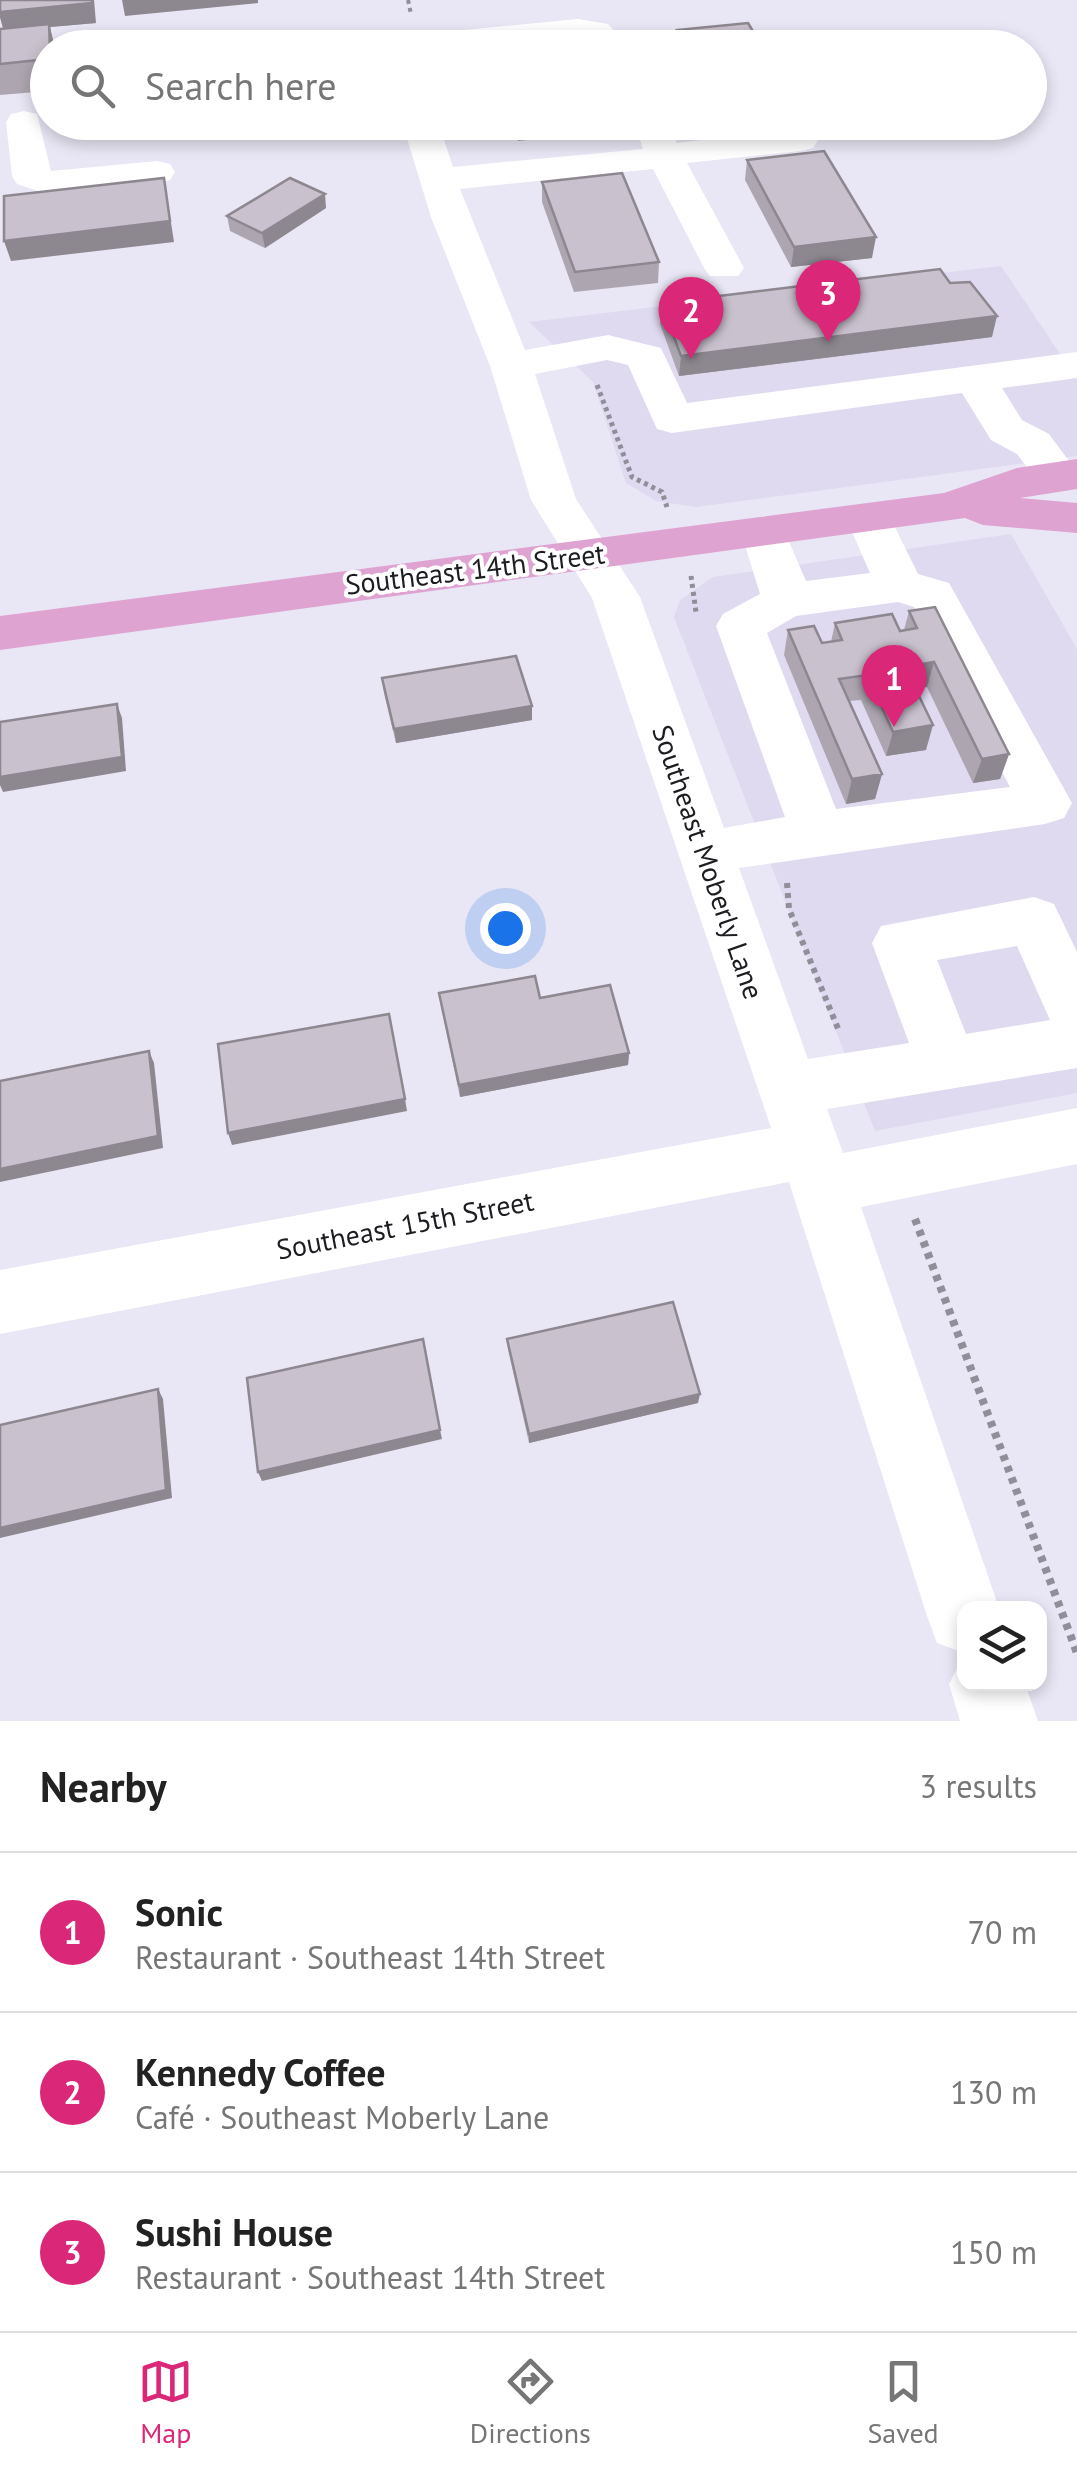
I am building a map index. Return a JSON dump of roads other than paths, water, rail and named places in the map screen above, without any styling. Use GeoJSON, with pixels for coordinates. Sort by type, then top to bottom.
{"type":"FeatureCollection","features":[{"type":"Feature","properties":{"kind":"main road","name":"Southeast 14th Street"},"geometry":{"type":"LineString","coordinates":[[0,632],[950,507],[1051,478]]}},
{"type":"Feature","properties":{"kind":"main road","name":"Southeast 14th Street"},"geometry":{"type":"LineString","coordinates":[[950,507],[1077,518]]}},
{"type":"Feature","properties":{"kind":"street"},"geometry":{"type":"LineString","coordinates":[[24,122],[30,176],[46,184],[156,172]]}},
{"type":"Feature","properties":{"kind":"street","name":"Southeast Moberly Lane"},"geometry":{"type":"LineString","coordinates":[[426,140],[511,366],[554,500],[616,597],[816,1167],[959,1601]]}},
{"type":"Feature","properties":{"kind":"street"},"geometry":{"type":"LineString","coordinates":[[438,180],[652,140]]}},
{"type":"Feature","properties":{"kind":"street"},"geometry":{"type":"LineString","coordinates":[[658,140],[724,268]]}},
{"type":"Feature","properties":{"kind":"street"},"geometry":{"type":"LineString","coordinates":[[511,366],[608,346],[646,357],[672,419],[1077,366]]}},
{"type":"Feature","properties":{"kind":"street"},"geometry":{"type":"LineString","coordinates":[[976,380],[1006,430],[1002,450],[1051,478]]}},
{"type":"Feature","properties":{"kind":"street"},"geometry":{"type":"LineString","coordinates":[[869,518],[900,585]]}},
{"type":"Feature","properties":{"kind":"street"},"geometry":{"type":"LineString","coordinates":[[764,532],[780,572],[785,600]]}},
{"type":"Feature","properties":{"kind":"street"},"geometry":{"type":"LineString","coordinates":[[706,853],[778,838],[819,836],[1045,802],[932,595],[900,585],[785,600],[740,626],[819,836]]}},
{"type":"Feature","properties":{"kind":"street"},"geometry":{"type":"LineString","coordinates":[[948,1066],[900,943],[1034,920],[1077,1015]]}},
{"type":"Feature","properties":{"kind":"street"},"geometry":{"type":"LineString","coordinates":[[786,1089],[948,1066],[1077,1042]]}},
{"type":"Feature","properties":{"kind":"street","name":"Southeast 15th Street"},"geometry":{"type":"LineString","coordinates":[[0,1302],[816,1167],[1077,1136]]}},
{"type":"Feature","properties":{"kind":"street"},"geometry":{"type":"LineString","coordinates":[[989,1691],[999,1721]]}},
{"type":"Feature","properties":{"kind":"place","name":"Sushi House"},"geometry":{"type":"Point","coordinates":[828,342]}},
{"type":"Feature","properties":{"kind":"place","name":"Kennedy Coffee"},"geometry":{"type":"Point","coordinates":[691,359]}},
{"type":"Feature","properties":{"kind":"place","name":"Sonic"},"geometry":{"type":"Point","coordinates":[894,727]}}]}
